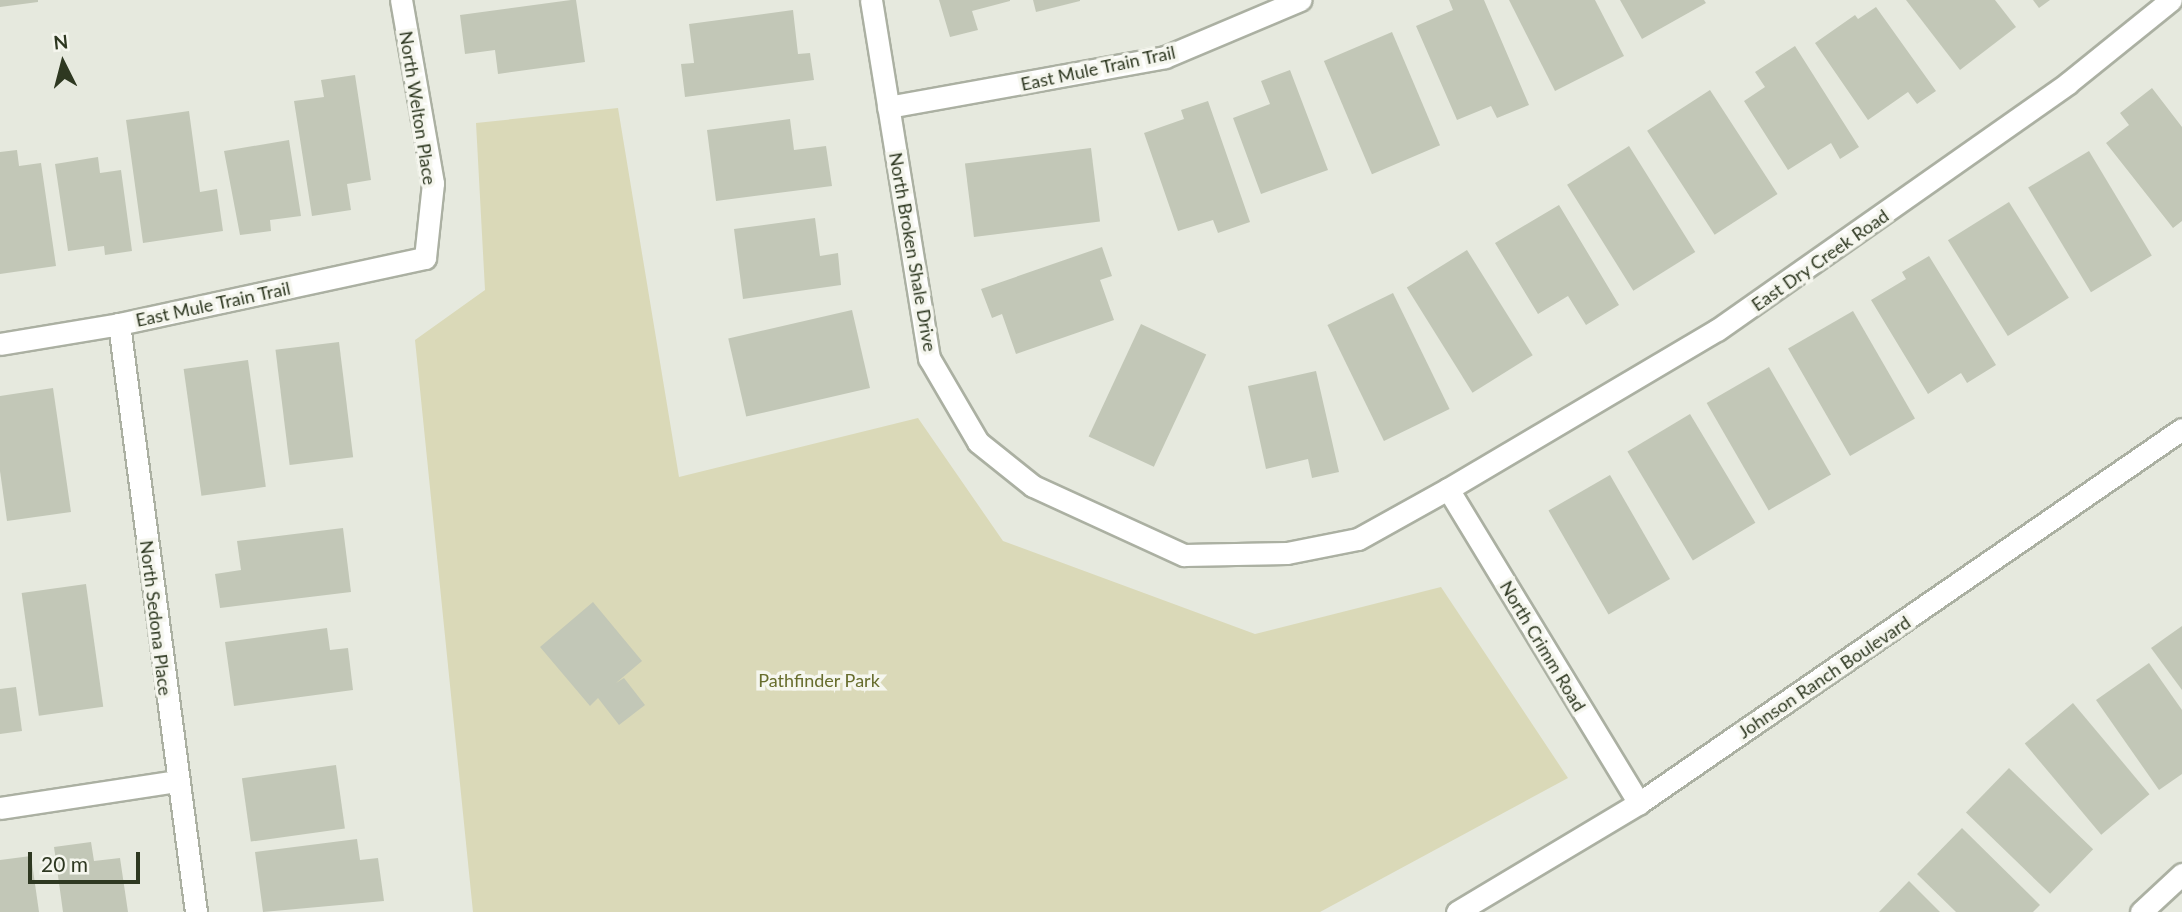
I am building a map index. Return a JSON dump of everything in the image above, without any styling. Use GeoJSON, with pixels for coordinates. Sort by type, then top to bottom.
{"type":"FeatureCollection","features":[{"type":"Feature","properties":{"kind":"street","name":"North Welton Place"},"geometry":{"type":"LineString","coordinates":[[401,0],[433,183],[425,258]]}},
{"type":"Feature","properties":{"kind":"street","name":"North Broken Shale Drive"},"geometry":{"type":"LineString","coordinates":[[871,0],[929,358],[978,442],[1033,486],[1184,555],[1287,553],[1357,540],[1448,489]]}},
{"type":"Feature","properties":{"kind":"street","name":"East Mule Train Trail"},"geometry":{"type":"LineString","coordinates":[[888,107],[1165,57],[1300,0]]}},
{"type":"Feature","properties":{"kind":"street","name":"East Dry Creek Road"},"geometry":{"type":"LineString","coordinates":[[1448,489],[1717,330],[2068,83],[2171,0]]}},
{"type":"Feature","properties":{"kind":"street","name":"East Mule Train Trail"},"geometry":{"type":"LineString","coordinates":[[0,344],[119,324],[425,258]]}},
{"type":"Feature","properties":{"kind":"street","name":"North Sedona Place"},"geometry":{"type":"LineString","coordinates":[[119,324],[196,912]]}},
{"type":"Feature","properties":{"kind":"street","name":"Johnson Ranch Boulevard"},"geometry":{"type":"LineString","coordinates":[[1457,912],[1639,803],[2182,429]]}},
{"type":"Feature","properties":{"kind":"street","name":"North Crimm Road"},"geometry":{"type":"LineString","coordinates":[[1448,489],[1639,803]]}},
{"type":"Feature","properties":{"kind":"street"},"geometry":{"type":"LineString","coordinates":[[0,808],[177,781]]}},
{"type":"Feature","properties":{"kind":"street"},"geometry":{"type":"LineString","coordinates":[[2141,912],[2182,874]]}},
{"type":"Feature","properties":{"kind":"green space","name":"Pathfinder Park"},"geometry":{"type":"Polygon","coordinates":[[[618,108],[679,477],[918,418],[1003,541],[1255,634],[1441,587],[1568,778],[1320,912],[473,912],[415,340],[485,290],[476,123],[618,108]]]}},
{"type":"Feature","properties":{"kind":"building"},"geometry":{"type":"Polygon","coordinates":[[[0,0],[38,0],[38,2],[0,7],[0,0]]]}},
{"type":"Feature","properties":{"kind":"building"},"geometry":{"type":"Polygon","coordinates":[[[576,0],[585,62],[498,74],[495,50],[465,54],[460,15],[576,0]]]}},
{"type":"Feature","properties":{"kind":"building"},"geometry":{"type":"Polygon","coordinates":[[[939,0],[1010,1],[972,11],[978,30],[950,37],[939,0]]]}},
{"type":"Feature","properties":{"kind":"building"},"geometry":{"type":"Polygon","coordinates":[[[1033,0],[1080,0],[1080,1],[1036,12],[1033,0]]]}},
{"type":"Feature","properties":{"kind":"building"},"geometry":{"type":"Polygon","coordinates":[[[1449,0],[1484,0],[1529,105],[1497,118],[1491,106],[1457,120],[1416,26],[1453,10],[1449,0]]]}},
{"type":"Feature","properties":{"kind":"building"},"geometry":{"type":"Polygon","coordinates":[[[1509,0],[1595,0],[1624,56],[1555,91],[1509,0]]]}},
{"type":"Feature","properties":{"kind":"building"},"geometry":{"type":"Polygon","coordinates":[[[1620,0],[1704,0],[1706,3],[1642,39],[1620,0]]]}},
{"type":"Feature","properties":{"kind":"building"},"geometry":{"type":"Polygon","coordinates":[[[1906,0],[1995,0],[2016,27],[1960,70],[1906,0]]]}},
{"type":"Feature","properties":{"kind":"building"},"geometry":{"type":"Polygon","coordinates":[[[2033,0],[2050,0],[2039,8],[2033,0]]]}},
{"type":"Feature","properties":{"kind":"building"},"geometry":{"type":"Polygon","coordinates":[[[1876,7],[1936,91],[1917,104],[1908,92],[1868,120],[1815,43],[1855,15],[1858,19],[1876,7]]]}},
{"type":"Feature","properties":{"kind":"building"},"geometry":{"type":"Polygon","coordinates":[[[793,10],[798,54],[810,53],[814,80],[685,97],[681,64],[694,63],[689,24],[793,10]]]}},
{"type":"Feature","properties":{"kind":"building"},"geometry":{"type":"Polygon","coordinates":[[[1392,32],[1440,145],[1372,174],[1324,61],[1392,32]]]}},
{"type":"Feature","properties":{"kind":"building"},"geometry":{"type":"Polygon","coordinates":[[[1795,46],[1859,147],[1840,159],[1831,143],[1788,170],[1744,101],[1765,87],[1755,72],[1795,46]]]}},
{"type":"Feature","properties":{"kind":"building"},"geometry":{"type":"Polygon","coordinates":[[[1290,70],[1328,170],[1261,194],[1233,118],[1270,104],[1261,81],[1290,70]]]}},
{"type":"Feature","properties":{"kind":"building"},"geometry":{"type":"Polygon","coordinates":[[[355,75],[371,180],[347,184],[351,210],[312,216],[294,101],[324,97],[321,80],[355,75]]]}},
{"type":"Feature","properties":{"kind":"building"},"geometry":{"type":"Polygon","coordinates":[[[2152,88],[2182,127],[2182,221],[2173,228],[2106,143],[2129,125],[2120,113],[2152,88]]]}},
{"type":"Feature","properties":{"kind":"building"},"geometry":{"type":"Polygon","coordinates":[[[1710,90],[1778,194],[1715,235],[1647,131],[1710,90]]]}},
{"type":"Feature","properties":{"kind":"building"},"geometry":{"type":"Polygon","coordinates":[[[1208,101],[1250,222],[1218,233],[1213,220],[1178,231],[1144,133],[1184,119],[1181,110],[1208,101]]]}},
{"type":"Feature","properties":{"kind":"building"},"geometry":{"type":"Polygon","coordinates":[[[189,111],[200,192],[217,189],[223,231],[143,243],[126,120],[189,111]]]}},
{"type":"Feature","properties":{"kind":"building"},"geometry":{"type":"Polygon","coordinates":[[[790,119],[794,150],[826,146],[832,186],[716,201],[707,130],[790,119]]]}},
{"type":"Feature","properties":{"kind":"building"},"geometry":{"type":"Polygon","coordinates":[[[289,140],[301,216],[270,220],[271,231],[240,235],[224,151],[289,140]]]}},
{"type":"Feature","properties":{"kind":"building"},"geometry":{"type":"Polygon","coordinates":[[[1629,146],[1695,252],[1633,291],[1567,185],[1629,146]]]}},
{"type":"Feature","properties":{"kind":"building"},"geometry":{"type":"Polygon","coordinates":[[[1091,148],[1100,221],[974,237],[965,163],[1091,148]]]}},
{"type":"Feature","properties":{"kind":"building"},"geometry":{"type":"Polygon","coordinates":[[[17,150],[19,166],[41,163],[56,266],[0,274],[0,152],[17,150]]]}},
{"type":"Feature","properties":{"kind":"building"},"geometry":{"type":"Polygon","coordinates":[[[2089,151],[2152,256],[2091,292],[2028,188],[2089,151]]]}},
{"type":"Feature","properties":{"kind":"building"},"geometry":{"type":"Polygon","coordinates":[[[98,157],[100,173],[121,170],[132,251],[105,255],[104,246],[68,251],[55,164],[98,157]]]}},
{"type":"Feature","properties":{"kind":"building"},"geometry":{"type":"Polygon","coordinates":[[[2009,202],[2069,298],[2008,336],[1948,240],[2009,202]]]}},
{"type":"Feature","properties":{"kind":"building"},"geometry":{"type":"Polygon","coordinates":[[[1559,205],[1619,305],[1586,325],[1568,296],[1538,314],[1495,243],[1559,205]]]}},
{"type":"Feature","properties":{"kind":"building"},"geometry":{"type":"Polygon","coordinates":[[[815,218],[820,256],[838,253],[841,285],[743,299],[734,229],[815,218]]]}},
{"type":"Feature","properties":{"kind":"building"},"geometry":{"type":"Polygon","coordinates":[[[1102,247],[1112,276],[1100,280],[1114,320],[1016,354],[1002,314],[992,318],[981,289],[1102,247]]]}},
{"type":"Feature","properties":{"kind":"building"},"geometry":{"type":"Polygon","coordinates":[[[1467,250],[1533,355],[1472,393],[1407,288],[1467,250]]]}},
{"type":"Feature","properties":{"kind":"building"},"geometry":{"type":"Polygon","coordinates":[[[1929,256],[1996,365],[1967,383],[1961,373],[1928,394],[1871,300],[1906,279],[1902,272],[1929,256]]]}},
{"type":"Feature","properties":{"kind":"building"},"geometry":{"type":"Polygon","coordinates":[[[1393,293],[1450,409],[1384,441],[1327,325],[1393,293]]]}},
{"type":"Feature","properties":{"kind":"building"},"geometry":{"type":"Polygon","coordinates":[[[852,310],[870,388],[746,417],[728,339],[852,310]]]}},
{"type":"Feature","properties":{"kind":"building"},"geometry":{"type":"Polygon","coordinates":[[[1853,311],[1915,418],[1850,456],[1788,348],[1853,311]]]}},
{"type":"Feature","properties":{"kind":"building"},"geometry":{"type":"Polygon","coordinates":[[[1141,324],[1206,354],[1154,467],[1089,436],[1141,324]]]}},
{"type":"Feature","properties":{"kind":"building"},"geometry":{"type":"Polygon","coordinates":[[[339,342],[353,457],[290,465],[275,350],[339,342]]]}},
{"type":"Feature","properties":{"kind":"building"},"geometry":{"type":"Polygon","coordinates":[[[248,360],[266,487],[201,496],[184,369],[248,360]]]}},
{"type":"Feature","properties":{"kind":"building"},"geometry":{"type":"Polygon","coordinates":[[[1769,367],[1831,474],[1769,510],[1707,403],[1769,367]]]}},
{"type":"Feature","properties":{"kind":"building"},"geometry":{"type":"Polygon","coordinates":[[[1316,371],[1339,472],[1312,478],[1308,459],[1266,469],[1248,386],[1316,371]]]}},
{"type":"Feature","properties":{"kind":"building"},"geometry":{"type":"Polygon","coordinates":[[[53,388],[71,512],[7,521],[0,471],[0,396],[53,388]]]}},
{"type":"Feature","properties":{"kind":"building"},"geometry":{"type":"Polygon","coordinates":[[[1690,414],[1755,523],[1693,560],[1627,452],[1690,414]]]}},
{"type":"Feature","properties":{"kind":"building"},"geometry":{"type":"Polygon","coordinates":[[[1610,475],[1670,579],[1609,614],[1549,510],[1610,475]]]}},
{"type":"Feature","properties":{"kind":"building"},"geometry":{"type":"Polygon","coordinates":[[[343,528],[351,592],[220,608],[215,574],[241,570],[237,541],[343,528]]]}},
{"type":"Feature","properties":{"kind":"building"},"geometry":{"type":"Polygon","coordinates":[[[86,584],[103,707],[39,716],[22,593],[86,584]]]}},
{"type":"Feature","properties":{"kind":"building"},"geometry":{"type":"Polygon","coordinates":[[[593,602],[642,661],[616,683],[624,678],[645,705],[619,725],[598,698],[590,706],[540,647],[593,602]]]}},
{"type":"Feature","properties":{"kind":"building"},"geometry":{"type":"Polygon","coordinates":[[[2182,626],[2182,690],[2151,648],[2182,626]]]}},
{"type":"Feature","properties":{"kind":"building"},"geometry":{"type":"Polygon","coordinates":[[[327,628],[330,650],[348,648],[353,690],[234,706],[225,642],[327,628]]]}},
{"type":"Feature","properties":{"kind":"building"},"geometry":{"type":"Polygon","coordinates":[[[2149,663],[2182,710],[2182,774],[2159,790],[2096,700],[2149,663]]]}},
{"type":"Feature","properties":{"kind":"building"},"geometry":{"type":"Polygon","coordinates":[[[16,687],[22,731],[0,734],[0,689],[16,687]]]}},
{"type":"Feature","properties":{"kind":"building"},"geometry":{"type":"Polygon","coordinates":[[[2073,703],[2149,794],[2101,835],[2025,743],[2073,703]]]}},
{"type":"Feature","properties":{"kind":"building"},"geometry":{"type":"Polygon","coordinates":[[[336,765],[345,828],[251,842],[242,778],[336,765]]]}},
{"type":"Feature","properties":{"kind":"building"},"geometry":{"type":"Polygon","coordinates":[[[2009,768],[2093,849],[2050,894],[1966,813],[2009,768]]]}},
{"type":"Feature","properties":{"kind":"building"},"geometry":{"type":"Polygon","coordinates":[[[1962,828],[2040,905],[2033,912],[1956,912],[1917,874],[1962,828]]]}},
{"type":"Feature","properties":{"kind":"building"},"geometry":{"type":"Polygon","coordinates":[[[357,839],[360,860],[378,858],[384,901],[263,912],[255,852],[357,839]]]}},
{"type":"Feature","properties":{"kind":"building"},"geometry":{"type":"Polygon","coordinates":[[[91,842],[94,861],[120,858],[128,912],[63,912],[54,847],[91,842]]]}},
{"type":"Feature","properties":{"kind":"building"},"geometry":{"type":"Polygon","coordinates":[[[31,856],[39,912],[0,912],[0,860],[31,856]]]}},
{"type":"Feature","properties":{"kind":"building"},"geometry":{"type":"Polygon","coordinates":[[[1909,881],[1940,912],[1879,912],[1909,881]]]}}]}
